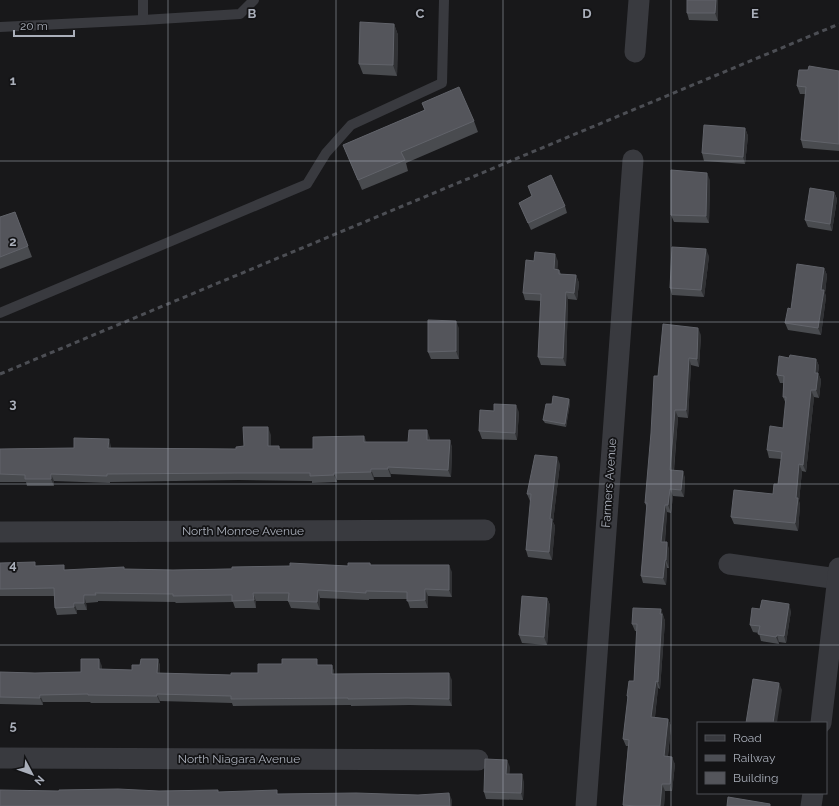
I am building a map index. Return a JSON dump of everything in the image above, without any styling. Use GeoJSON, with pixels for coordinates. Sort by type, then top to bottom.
{"type":"FeatureCollection","features":[{"type":"Feature","properties":{"kind":"street"},"geometry":{"type":"LineString","coordinates":[[635,52],[639,0]]}},
{"type":"Feature","properties":{"kind":"street","name":"Farmers Avenue"},"geometry":{"type":"LineString","coordinates":[[586,806],[633,160]]}},
{"type":"Feature","properties":{"kind":"street","name":"North Monroe Avenue"},"geometry":{"type":"LineString","coordinates":[[0,532],[485,530]]}},
{"type":"Feature","properties":{"kind":"street"},"geometry":{"type":"LineString","coordinates":[[729,564],[839,575],[821,722]]}},
{"type":"Feature","properties":{"kind":"street","name":"North Niagara Avenue"},"geometry":{"type":"LineString","coordinates":[[0,758],[478,760]]}},
{"type":"Feature","properties":{"kind":"street"},"geometry":{"type":"LineString","coordinates":[[812,806],[813,794]]}},
{"type":"Feature","properties":{"kind":"lane"},"geometry":{"type":"LineString","coordinates":[[143,0],[143,20]]}},
{"type":"Feature","properties":{"kind":"lane"},"geometry":{"type":"LineString","coordinates":[[0,27],[240,14],[254,0]]}},
{"type":"Feature","properties":{"kind":"lane"},"geometry":{"type":"LineString","coordinates":[[0,313],[306,184],[326,153],[351,125],[442,83],[444,0]]}},
{"type":"Feature","properties":{"kind":"building"},"geometry":{"type":"Polygon","coordinates":[[[687,0],[716,0],[715,13],[687,13],[687,0]]]}},
{"type":"Feature","properties":{"kind":"building"},"geometry":{"type":"Polygon","coordinates":[[[360,22],[394,24],[393,65],[359,64],[360,22]]]}},
{"type":"Feature","properties":{"kind":"building"},"geometry":{"type":"Polygon","coordinates":[[[809,66],[839,71],[839,144],[801,140],[806,87],[797,86],[799,70],[808,70],[809,66]]]}},
{"type":"Feature","properties":{"kind":"building"},"geometry":{"type":"Polygon","coordinates":[[[459,87],[474,121],[401,152],[405,160],[358,180],[343,145],[425,110],[422,103],[459,87]]]}},
{"type":"Feature","properties":{"kind":"building"},"geometry":{"type":"Polygon","coordinates":[[[704,125],[745,128],[743,157],[702,153],[704,125]]]}},
{"type":"Feature","properties":{"kind":"building"},"geometry":{"type":"Polygon","coordinates":[[[671,170],[707,173],[706,216],[671,215],[671,170]]]}},
{"type":"Feature","properties":{"kind":"building"},"geometry":{"type":"Polygon","coordinates":[[[551,175],[565,206],[528,223],[519,203],[532,196],[528,186],[551,175]]]}},
{"type":"Feature","properties":{"kind":"building"},"geometry":{"type":"Polygon","coordinates":[[[810,188],[834,192],[830,224],[805,220],[810,188]]]}},
{"type":"Feature","properties":{"kind":"building"},"geometry":{"type":"Polygon","coordinates":[[[15,212],[28,246],[0,257],[0,217],[15,212]]]}},
{"type":"Feature","properties":{"kind":"building"},"geometry":{"type":"Polygon","coordinates":[[[672,247],[706,249],[701,290],[670,288],[672,247]]]}},
{"type":"Feature","properties":{"kind":"building"},"geometry":{"type":"Polygon","coordinates":[[[535,252],[555,254],[554,269],[559,270],[559,274],[576,275],[574,293],[566,292],[563,358],[538,357],[541,294],[523,293],[526,260],[534,261],[535,252]]]}},
{"type":"Feature","properties":{"kind":"building"},"geometry":{"type":"Polygon","coordinates":[[[797,264],[824,268],[821,290],[824,290],[818,328],[785,323],[788,308],[791,309],[797,264]]]}},
{"type":"Feature","properties":{"kind":"building"},"geometry":{"type":"Polygon","coordinates":[[[428,320],[456,321],[456,351],[428,352],[428,320]]]}},
{"type":"Feature","properties":{"kind":"building"},"geometry":{"type":"Polygon","coordinates":[[[663,324],[698,328],[697,359],[689,358],[686,410],[675,410],[670,470],[683,471],[681,490],[670,489],[668,505],[665,505],[661,542],[667,542],[663,578],[641,576],[647,503],[645,503],[654,376],[658,376],[663,324]]]}},
{"type":"Feature","properties":{"kind":"building"},"geometry":{"type":"Polygon","coordinates":[[[790,355],[816,359],[815,373],[818,373],[816,390],[811,390],[803,465],[799,464],[796,498],[798,498],[795,523],[731,517],[734,490],[773,494],[774,484],[778,484],[782,452],[767,450],[770,426],[783,428],[786,397],[783,397],[784,376],[777,375],[779,356],[789,358],[790,355]]]}},
{"type":"Feature","properties":{"kind":"building"},"geometry":{"type":"Polygon","coordinates":[[[553,396],[569,399],[565,424],[543,420],[546,404],[552,404],[553,396]]]}},
{"type":"Feature","properties":{"kind":"building"},"geometry":{"type":"Polygon","coordinates":[[[494,404],[516,405],[515,433],[479,431],[480,410],[494,411],[494,404]]]}},
{"type":"Feature","properties":{"kind":"building"},"geometry":{"type":"Polygon","coordinates":[[[243,427],[268,427],[268,446],[279,446],[279,449],[313,449],[313,437],[364,436],[364,442],[408,442],[409,430],[427,430],[427,440],[450,440],[448,470],[388,467],[388,469],[371,469],[371,472],[334,473],[334,475],[310,476],[310,473],[107,474],[107,476],[51,474],[51,479],[25,479],[25,475],[0,474],[0,449],[74,448],[74,438],[109,439],[108,448],[236,449],[236,447],[244,446],[243,427]]]}},
{"type":"Feature","properties":{"kind":"building"},"geometry":{"type":"Polygon","coordinates":[[[535,455],[557,457],[550,519],[552,519],[549,552],[526,550],[531,494],[527,494],[535,455]]]}},
{"type":"Feature","properties":{"kind":"building"},"geometry":{"type":"Polygon","coordinates":[[[35,562],[35,566],[64,565],[64,570],[124,567],[124,569],[173,570],[232,569],[232,567],[290,566],[290,563],[348,566],[348,563],[370,563],[370,565],[449,565],[449,590],[425,589],[425,600],[407,601],[407,592],[366,591],[366,593],[318,590],[317,602],[288,601],[289,593],[253,593],[254,600],[232,601],[232,595],[173,596],[173,594],[95,593],[96,595],[84,595],[84,603],[74,603],[74,607],[55,608],[54,588],[0,589],[0,563],[35,562]]]}},
{"type":"Feature","properties":{"kind":"building"},"geometry":{"type":"Polygon","coordinates":[[[522,596],[547,598],[544,637],[519,635],[522,596]]]}},
{"type":"Feature","properties":{"kind":"building"},"geometry":{"type":"Polygon","coordinates":[[[762,600],[789,604],[784,636],[777,635],[776,637],[758,634],[760,626],[750,625],[752,608],[760,609],[762,600]]]}},
{"type":"Feature","properties":{"kind":"building"},"geometry":{"type":"Polygon","coordinates":[[[633,608],[661,609],[660,614],[662,614],[658,682],[656,681],[651,717],[668,719],[664,756],[672,757],[670,784],[662,784],[660,806],[623,805],[629,740],[623,739],[629,681],[634,681],[637,624],[632,624],[633,608]]]}},
{"type":"Feature","properties":{"kind":"building"},"geometry":{"type":"Polygon","coordinates":[[[81,659],[99,659],[99,669],[132,670],[132,665],[140,665],[141,659],[158,659],[157,673],[231,675],[231,673],[258,673],[258,664],[282,664],[282,659],[317,659],[317,665],[332,665],[332,674],[449,673],[449,699],[231,699],[231,696],[157,694],[157,696],[88,694],[40,695],[40,698],[0,697],[0,672],[81,672],[81,659]]]}},
{"type":"Feature","properties":{"kind":"building"},"geometry":{"type":"Polygon","coordinates":[[[753,679],[779,683],[773,722],[746,722],[753,679]]]}},
{"type":"Feature","properties":{"kind":"building"},"geometry":{"type":"Polygon","coordinates":[[[485,759],[507,760],[506,774],[522,774],[521,793],[484,792],[485,759]]]}},
{"type":"Feature","properties":{"kind":"building"},"geometry":{"type":"Polygon","coordinates":[[[118,789],[159,791],[218,790],[218,792],[277,790],[277,794],[356,793],[418,795],[449,793],[450,806],[0,806],[0,790],[59,791],[118,789]]]}},
{"type":"Feature","properties":{"kind":"building"},"geometry":{"type":"Polygon","coordinates":[[[728,797],[770,804],[770,806],[727,806],[728,797]]]}},
{"type":"Feature","properties":{"kind":"railway"},"geometry":{"type":"LineString","coordinates":[[0,374],[839,24]]}}]}
